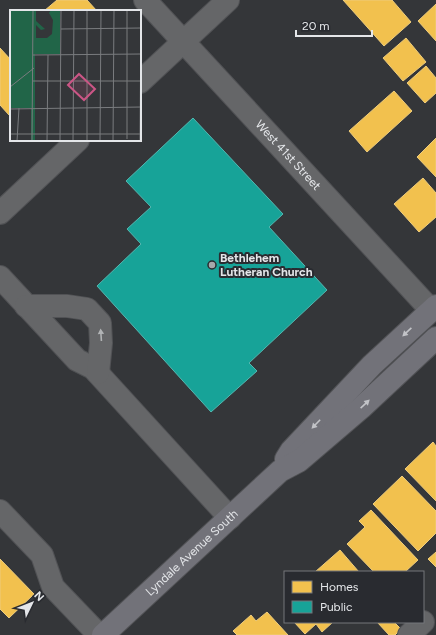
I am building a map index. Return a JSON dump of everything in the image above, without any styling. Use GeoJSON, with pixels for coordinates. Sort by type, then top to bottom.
{"type":"FeatureCollection","features":[{"type":"Feature","properties":{"kind":"main road","name":"Lyndale Avenue South"},"geometry":{"type":"LineString","coordinates":[[280,471],[291,451],[372,365],[434,308]]}},
{"type":"Feature","properties":{"kind":"main road","name":"Lyndale Avenue South"},"geometry":{"type":"LineString","coordinates":[[103,635],[280,471],[304,457],[361,408],[436,338]]}},
{"type":"Feature","properties":{"kind":"street","name":"West 41st Street"},"geometry":{"type":"LineString","coordinates":[[145,0],[434,308]]}},
{"type":"Feature","properties":{"kind":"street"},"geometry":{"type":"LineString","coordinates":[[141,81],[228,0]]}},
{"type":"Feature","properties":{"kind":"street"},"geometry":{"type":"LineString","coordinates":[[0,213],[77,141]]}},
{"type":"Feature","properties":{"kind":"street"},"geometry":{"type":"LineString","coordinates":[[0,277],[76,360],[93,368],[98,373],[230,518]]}},
{"type":"Feature","properties":{"kind":"street"},"geometry":{"type":"LineString","coordinates":[[26,306],[67,306],[87,309],[100,323],[101,343],[98,373]]}},
{"type":"Feature","properties":{"kind":"street"},"geometry":{"type":"LineString","coordinates":[[0,511],[42,555],[53,587],[99,635]]}},
{"type":"Feature","properties":{"kind":"street"},"geometry":{"type":"LineString","coordinates":[[424,621],[436,610]]}},
{"type":"Feature","properties":{"kind":"street"},"geometry":{"type":"LineString","coordinates":[[409,635],[422,623]]}},
{"type":"Feature","properties":{"kind":"building: Homes"},"geometry":{"type":"Polygon","coordinates":[[[57,0],[87,0],[96,10],[45,10],[57,0]]]}},
{"type":"Feature","properties":{"kind":"building: Homes"},"geometry":{"type":"Polygon","coordinates":[[[343,0],[392,0],[411,22],[384,46],[343,0]]]}},
{"type":"Feature","properties":{"kind":"building: Homes"},"geometry":{"type":"Polygon","coordinates":[[[436,4],[436,41],[418,21],[436,4]]]}},
{"type":"Feature","properties":{"kind":"building: Homes"},"geometry":{"type":"Polygon","coordinates":[[[406,38],[426,62],[403,81],[383,58],[406,38]]]}},
{"type":"Feature","properties":{"kind":"building: Homes"},"geometry":{"type":"Polygon","coordinates":[[[0,48],[10,59],[9,115],[0,105],[0,48]]]}},
{"type":"Feature","properties":{"kind":"building: Homes"},"geometry":{"type":"Polygon","coordinates":[[[426,66],[436,78],[436,93],[425,103],[407,83],[426,66]]]}},
{"type":"Feature","properties":{"kind":"building: Homes"},"geometry":{"type":"Polygon","coordinates":[[[394,91],[412,111],[367,152],[349,131],[394,91]]]}},
{"type":"Feature","properties":{"kind":"building: Homes"},"geometry":{"type":"Polygon","coordinates":[[[436,138],[436,177],[417,157],[436,138]]]}},
{"type":"Feature","properties":{"kind":"building: Homes"},"geometry":{"type":"Polygon","coordinates":[[[423,178],[436,193],[436,217],[419,232],[394,204],[423,178]]]}},
{"type":"Feature","properties":{"kind":"building: Homes"},"geometry":{"type":"Polygon","coordinates":[[[433,442],[436,446],[436,501],[405,469],[433,442]]]}},
{"type":"Feature","properties":{"kind":"building: Homes"},"geometry":{"type":"Polygon","coordinates":[[[402,476],[436,511],[436,533],[418,551],[373,504],[402,476]]]}},
{"type":"Feature","properties":{"kind":"building: Homes"},"geometry":{"type":"Polygon","coordinates":[[[371,510],[418,560],[406,571],[373,571],[347,544],[365,527],[359,521],[371,510]]]}},
{"type":"Feature","properties":{"kind":"building: Homes"},"geometry":{"type":"Polygon","coordinates":[[[340,550],[358,571],[316,571],[340,550]]]}},
{"type":"Feature","properties":{"kind":"building: Homes"},"geometry":{"type":"Polygon","coordinates":[[[436,552],[436,567],[428,559],[436,552]]]}},
{"type":"Feature","properties":{"kind":"building: Homes"},"geometry":{"type":"Polygon","coordinates":[[[0,559],[34,594],[9,618],[0,609],[0,559]]]}},
{"type":"Feature","properties":{"kind":"building: Homes"},"geometry":{"type":"Polygon","coordinates":[[[267,612],[288,635],[237,635],[233,631],[251,615],[256,621],[267,612]]]}},
{"type":"Feature","properties":{"kind":"building: Homes"},"geometry":{"type":"Polygon","coordinates":[[[295,623],[332,623],[322,632],[316,624],[305,634],[295,623]]]}},
{"type":"Feature","properties":{"kind":"building: Homes"},"geometry":{"type":"Polygon","coordinates":[[[378,623],[395,623],[401,629],[395,635],[389,635],[378,623]]]}},
{"type":"Feature","properties":{"kind":"building: Public","name":"Bethlehem Lutheran Church"},"geometry":{"type":"Polygon","coordinates":[[[193,118],[283,214],[269,227],[327,290],[249,363],[257,371],[211,412],[97,286],[141,244],[127,229],[151,207],[126,181],[193,118]]]}},
{"type":"Feature","properties":{"kind":"place","name":"Bethlehem Lutheran Church"},"geometry":{"type":"Point","coordinates":[212,265]}}]}
